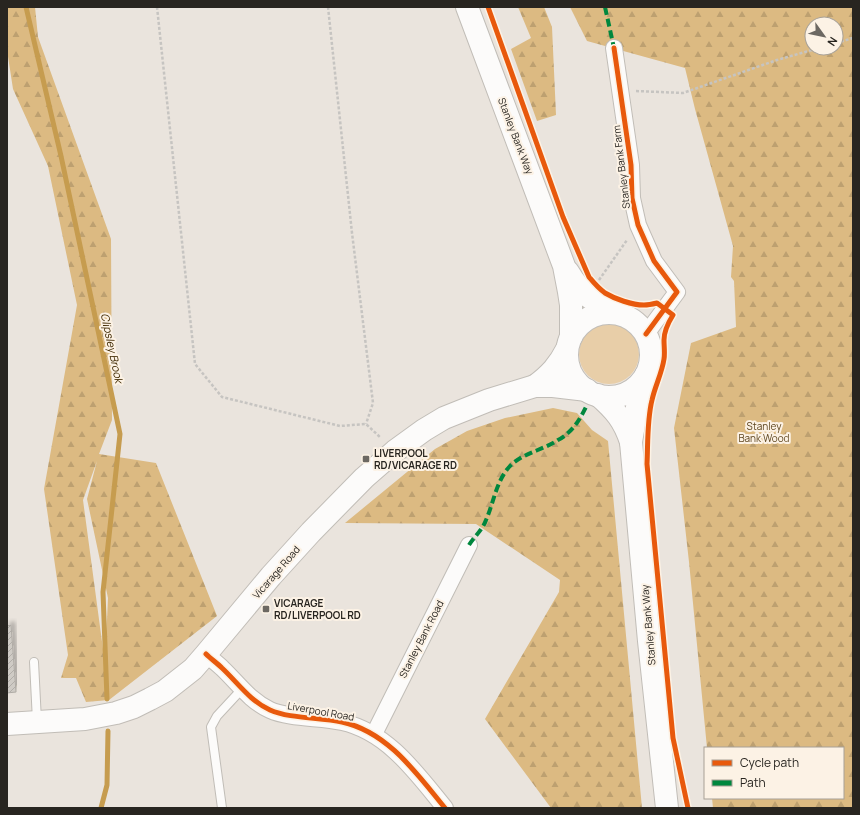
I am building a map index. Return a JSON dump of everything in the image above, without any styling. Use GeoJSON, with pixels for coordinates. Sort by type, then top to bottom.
{"type":"FeatureCollection","features":[{"type":"Feature","properties":{"kind":"main road","name":"Stanley Bank Way"},"geometry":{"type":"LineString","coordinates":[[467,7],[564,266],[571,305],[569,343]]}},
{"type":"Feature","properties":{"kind":"main road","name":"Stanley Bank Way"},"geometry":{"type":"LineString","coordinates":[[564,266],[574,283],[586,295],[596,302],[626,316]]}},
{"type":"Feature","properties":{"kind":"main road"},"geometry":{"type":"LineString","coordinates":[[613,313],[626,316],[637,324],[646,334],[650,346],[651,358],[648,370],[642,381],[621,395],[609,397],[592,393],[578,382],[571,373],[568,361],[569,343],[578,327],[587,319],[599,314],[613,313]]}},
{"type":"Feature","properties":{"kind":"main road","name":"Vicarage Road"},"geometry":{"type":"LineString","coordinates":[[535,386],[552,372],[560,362],[569,343]]}},
{"type":"Feature","properties":{"kind":"main road","name":"Stanley Bank Way"},"geometry":{"type":"LineString","coordinates":[[631,442],[637,407],[648,370]]}},
{"type":"Feature","properties":{"kind":"main road","name":"Vicarage Road"},"geometry":{"type":"LineString","coordinates":[[7,724],[85,719],[116,714],[134,707],[165,691],[193,669],[271,576],[364,478],[395,450],[444,418],[489,400],[535,386],[553,386],[592,393]]}},
{"type":"Feature","properties":{"kind":"main road","name":"Stanley Bank Way"},"geometry":{"type":"LineString","coordinates":[[592,393],[609,404],[618,415],[631,442],[649,641],[667,808]]}},
{"type":"Feature","properties":{"kind":"street","name":"Stanley Bank Farm"},"geometry":{"type":"LineString","coordinates":[[614,48],[631,165],[632,198],[638,225],[654,261],[677,292],[646,334]]}},
{"type":"Feature","properties":{"kind":"street","name":"Stanley Bank Road"},"geometry":{"type":"LineString","coordinates":[[374,734],[469,545]]}},
{"type":"Feature","properties":{"kind":"street","name":"Liverpool Road"},"geometry":{"type":"LineString","coordinates":[[206,654],[242,689],[270,710],[286,714],[342,722],[359,726],[374,734],[388,744],[404,760],[445,808]]}},
{"type":"Feature","properties":{"kind":"lane"},"geometry":{"type":"LineString","coordinates":[[34,662],[37,722]]}},
{"type":"Feature","properties":{"kind":"lane"},"geometry":{"type":"LineString","coordinates":[[222,808],[211,726],[217,716],[242,689]]}},
{"type":"Feature","properties":{"kind":"path"},"geometry":{"type":"LineString","coordinates":[[157,7],[195,364],[222,397],[340,426],[366,424],[373,403],[352,233],[328,7]]}},
{"type":"Feature","properties":{"kind":"path"},"geometry":{"type":"LineString","coordinates":[[620,90],[684,93],[777,60],[804,52]]}},
{"type":"Feature","properties":{"kind":"path"},"geometry":{"type":"LineString","coordinates":[[596,285],[638,225]]}},
{"type":"Feature","properties":{"kind":"shaded area"},"geometry":{"type":"Polygon","coordinates":[[[603,324],[615,324],[626,329],[634,337],[639,348],[637,366],[626,379],[615,384],[603,384],[592,379],[584,371],[579,360],[579,348],[584,337],[592,329],[603,324]]]}},
{"type":"Feature","properties":{"kind":"green space"},"geometry":{"type":"Polygon","coordinates":[[[7,7],[35,7],[38,37],[111,239],[112,420],[99,454],[156,463],[217,616],[109,700],[86,702],[76,678],[61,678],[68,655],[44,489],[77,305],[48,166],[13,89],[7,50],[7,7]],[[97,461],[83,500],[105,664],[108,598],[87,499],[97,461]]]}},
{"type":"Feature","properties":{"kind":"green space"},"geometry":{"type":"Polygon","coordinates":[[[518,7],[544,7],[552,27],[556,115],[537,121],[511,49],[531,38],[518,7]]]}},
{"type":"Feature","properties":{"kind":"green space","name":"Stanley Bank Wood"},"geometry":{"type":"Polygon","coordinates":[[[570,7],[853,7],[853,808],[713,808],[712,799],[844,799],[844,747],[707,747],[674,428],[691,343],[736,327],[734,281],[731,277],[733,246],[685,68],[587,41],[570,7]]]}},
{"type":"Feature","properties":{"kind":"green space"},"geometry":{"type":"Polygon","coordinates":[[[553,408],[577,413],[592,430],[608,441],[642,808],[551,808],[485,719],[559,592],[560,580],[476,524],[345,523],[435,449],[467,431],[505,418],[553,408]]]}},
{"type":"Feature","properties":{"kind":"building"},"geometry":{"type":"Polygon","coordinates":[[[11,625],[16,692],[7,693],[7,626],[11,625]]]}},
{"type":"Feature","properties":{"kind":"waterway","name":"Clipsley Brook"},"geometry":{"type":"LineString","coordinates":[[26,7],[61,156],[120,434],[103,592],[107,699]]}},
{"type":"Feature","properties":{"kind":"waterway"},"geometry":{"type":"LineString","coordinates":[[101,808],[107,785],[108,731]]}},
{"type":"Feature","properties":{"kind":"marked path"},"geometry":{"type":"LineString","coordinates":[[605,7],[614,48]]}},
{"type":"Feature","properties":{"kind":"marked path"},"geometry":{"type":"LineString","coordinates":[[469,545],[485,523],[501,478],[510,466],[521,458],[563,437],[579,420],[587,405]]}},
{"type":"Feature","properties":{"kind":"cycle path"},"geometry":{"type":"LineString","coordinates":[[488,7],[563,217],[589,277],[605,293],[629,303],[639,305],[657,303],[673,315],[665,333],[663,364],[650,408],[647,464],[673,738],[688,808]]}},
{"type":"Feature","properties":{"kind":"cycle path"},"geometry":{"type":"LineString","coordinates":[[614,48],[631,165],[632,198],[638,225],[654,261],[677,292],[646,334]]}},
{"type":"Feature","properties":{"kind":"cycle path"},"geometry":{"type":"LineString","coordinates":[[206,654],[250,697],[270,710],[287,715],[342,722],[358,727],[374,735],[412,768],[445,808]]}},
{"type":"Feature","properties":{"kind":"place","name":"LIVERPOOL RD/VICARAGE RD"},"geometry":{"type":"Point","coordinates":[366,459]}},
{"type":"Feature","properties":{"kind":"place","name":"VICARAGE RD/LIVERPOOL RD"},"geometry":{"type":"Point","coordinates":[266,609]}}]}
